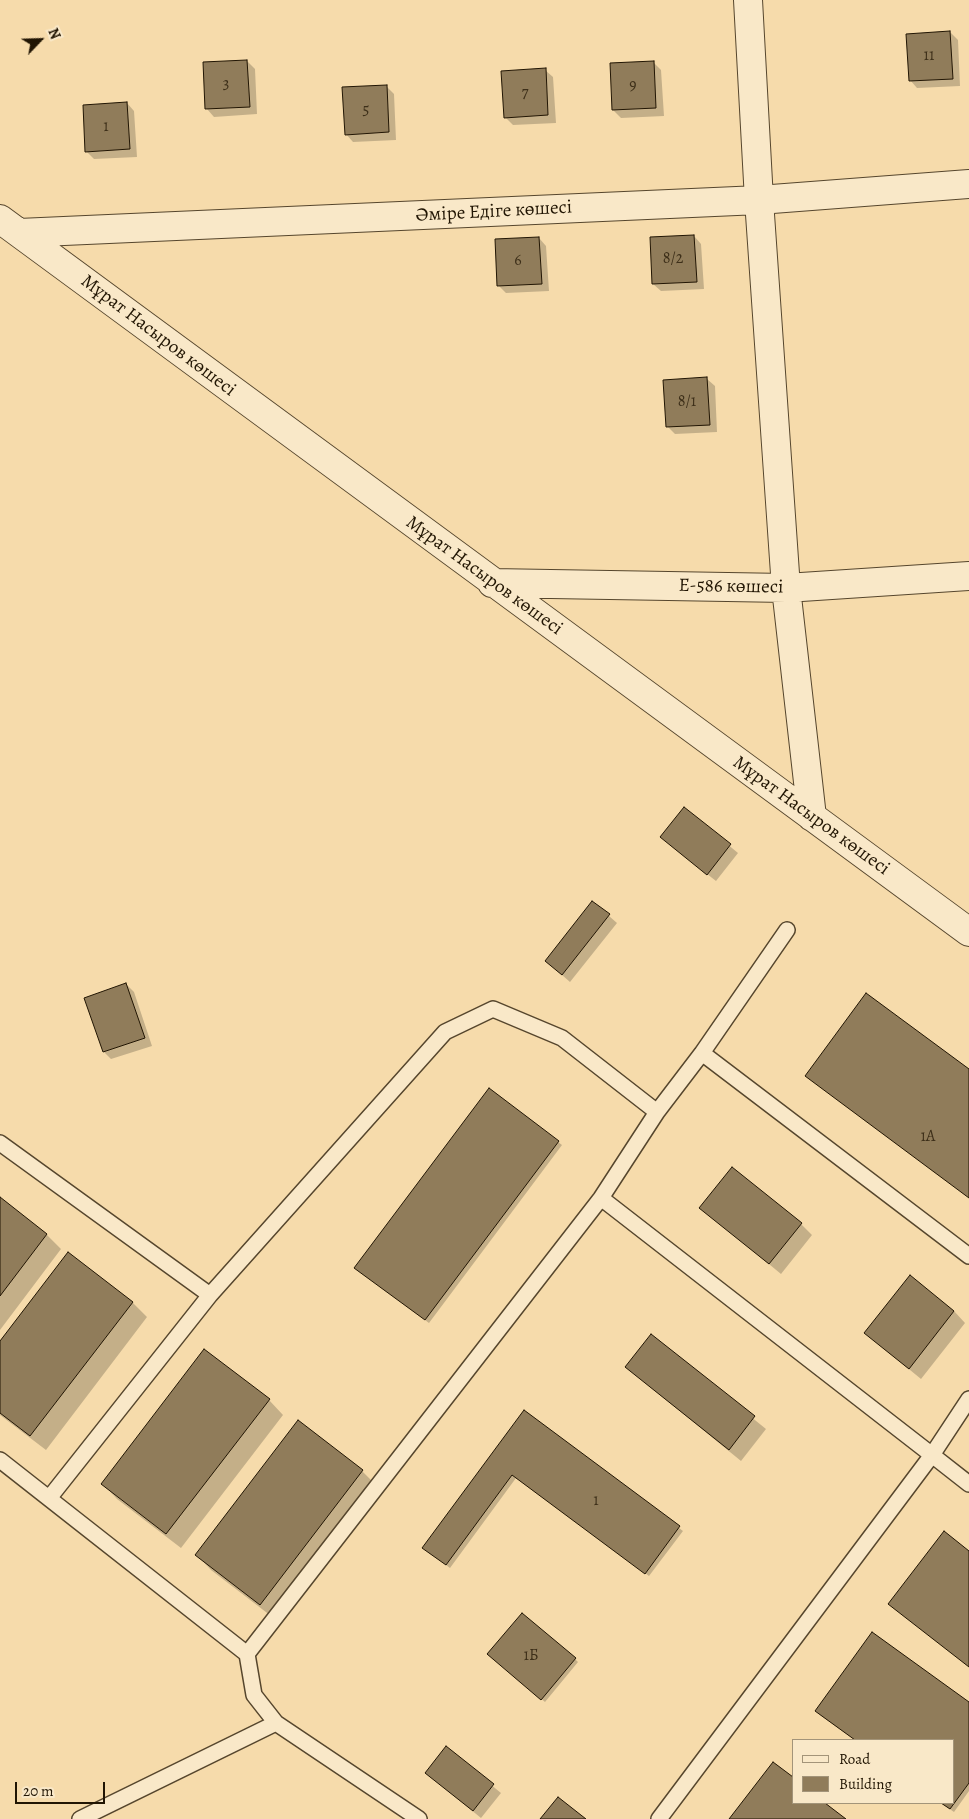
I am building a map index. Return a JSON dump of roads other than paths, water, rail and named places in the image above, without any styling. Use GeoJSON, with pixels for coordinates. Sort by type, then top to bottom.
{"type":"FeatureCollection","features":[{"type":"Feature","properties":{"kind":"street"},"geometry":{"type":"LineString","coordinates":[[748,0],[758,200],[786,588],[812,817]]}},
{"type":"Feature","properties":{"kind":"street","name":"Әміре Едіге көшесі"},"geometry":{"type":"LineString","coordinates":[[10,226],[758,200],[969,184]]}},
{"type":"Feature","properties":{"kind":"street","name":"Мұрат Насыров көшесі"},"geometry":{"type":"LineString","coordinates":[[10,226],[492,583],[968,930]]}},
{"type":"Feature","properties":{"kind":"street","name":"Е-586 көшесі"},"geometry":{"type":"LineString","coordinates":[[492,583],[786,588],[969,576]]}},
{"type":"Feature","properties":{"kind":"lane"},"geometry":{"type":"LineString","coordinates":[[247,1654],[600,1198],[657,1112],[702,1053],[787,930]]}},
{"type":"Feature","properties":{"kind":"lane"},"geometry":{"type":"LineString","coordinates":[[50,1497],[210,1295],[444,1032],[493,1009],[562,1038],[657,1112]]}},
{"type":"Feature","properties":{"kind":"lane"},"geometry":{"type":"LineString","coordinates":[[702,1053],[969,1256]]}},
{"type":"Feature","properties":{"kind":"lane"},"geometry":{"type":"LineString","coordinates":[[0,1143],[210,1295]]}},
{"type":"Feature","properties":{"kind":"lane"},"geometry":{"type":"LineString","coordinates":[[600,1198],[969,1484]]}},
{"type":"Feature","properties":{"kind":"lane"},"geometry":{"type":"LineString","coordinates":[[659,1819],[932,1455],[969,1399]]}},
{"type":"Feature","properties":{"kind":"lane"},"geometry":{"type":"LineString","coordinates":[[0,1460],[50,1497],[247,1654],[254,1695],[276,1723],[419,1819]]}},
{"type":"Feature","properties":{"kind":"lane"},"geometry":{"type":"LineString","coordinates":[[80,1819],[276,1723]]}}]}
